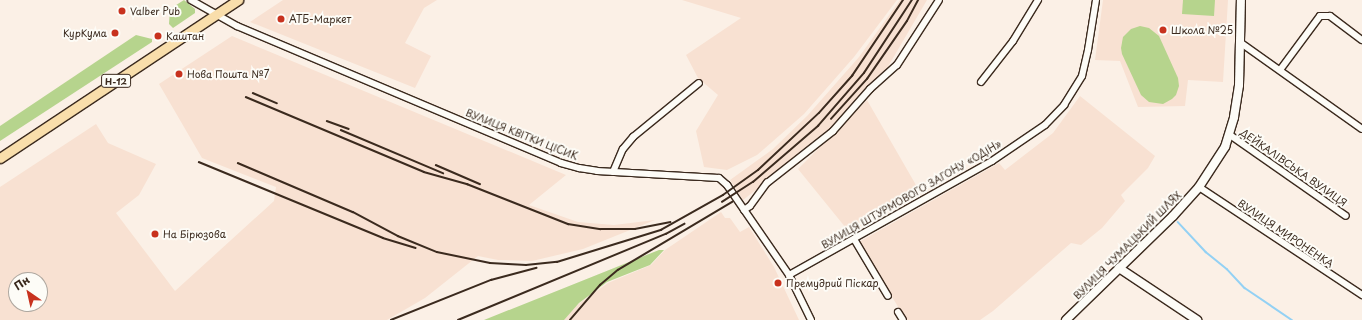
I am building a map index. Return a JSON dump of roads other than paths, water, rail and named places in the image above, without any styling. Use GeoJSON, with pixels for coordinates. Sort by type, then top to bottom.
{"type":"FeatureCollection","features":[{"type":"Feature","properties":{"kind":"main road","name":"Н-12"},"geometry":{"type":"LineString","coordinates":[[0,158],[238,0]]}},
{"type":"Feature","properties":{"kind":"main road","name":"ВУЛИЦЯ ЧУМАЦЬКИЙ ШЛЯХ"},"geometry":{"type":"LineString","coordinates":[[1066,320],[1173,216],[1199,187],[1221,154],[1230,135],[1240,85],[1241,0]]}},
{"type":"Feature","properties":{"kind":"main road"},"geometry":{"type":"LineString","coordinates":[[1119,268],[1197,320]]}},
{"type":"Feature","properties":{"kind":"street","name":"ВУЛИЦЯ КВІТКИ ЦІСИК"},"geometry":{"type":"LineString","coordinates":[[191,0],[215,15],[237,26],[561,163],[579,168],[613,172],[719,178],[727,184],[789,275],[811,320]]}},
{"type":"Feature","properties":{"kind":"street"},"geometry":{"type":"LineString","coordinates":[[744,210],[750,206],[767,183],[832,131],[870,89],[897,65],[940,0]]}},
{"type":"Feature","properties":{"kind":"street"},"geometry":{"type":"LineString","coordinates":[[981,82],[1013,41],[1038,0]]}},
{"type":"Feature","properties":{"kind":"street","name":"ВУЛИЦЯ ШТУРМОВОГО ЗАГОНУ «ОДІН»"},"geometry":{"type":"LineString","coordinates":[[789,275],[992,161],[1045,125],[1064,105],[1082,76],[1096,0]]}},
{"type":"Feature","properties":{"kind":"street"},"geometry":{"type":"LineString","coordinates":[[1280,70],[1320,16],[1330,16],[1362,40]]}},
{"type":"Feature","properties":{"kind":"street"},"geometry":{"type":"LineString","coordinates":[[1241,43],[1362,129]]}},
{"type":"Feature","properties":{"kind":"street"},"geometry":{"type":"LineString","coordinates":[[613,172],[623,149],[633,137],[699,83]]}},
{"type":"Feature","properties":{"kind":"street","name":"ДЕЙКАЛІВСЬКА ВУЛИЦЯ"},"geometry":{"type":"LineString","coordinates":[[1230,135],[1346,216]]}},
{"type":"Feature","properties":{"kind":"street","name":"ВУЛИЦЯ МИРОНЕНКА"},"geometry":{"type":"LineString","coordinates":[[1199,187],[1362,295]]}},
{"type":"Feature","properties":{"kind":"street"},"geometry":{"type":"LineString","coordinates":[[854,239],[888,296]]}},
{"type":"Feature","properties":{"kind":"street"},"geometry":{"type":"LineString","coordinates":[[898,312],[903,320]]}},
{"type":"Feature","properties":{"kind":"waterway"},"geometry":{"type":"LineString","coordinates":[[1178,222],[1206,252],[1227,269],[1245,288],[1292,320]]}},
{"type":"Feature","properties":{"kind":"railway"},"geometry":{"type":"LineString","coordinates":[[238,163],[353,212],[398,236],[437,252],[490,263],[526,265],[557,262],[661,230],[723,195],[758,170],[819,113],[852,76],[903,0]]}},
{"type":"Feature","properties":{"kind":"railway"},"geometry":{"type":"LineString","coordinates":[[722,202],[753,182],[818,126],[864,73],[912,0]]}},
{"type":"Feature","properties":{"kind":"railway"},"geometry":{"type":"LineString","coordinates":[[831,119],[867,79],[907,21],[918,0]]}},
{"type":"Feature","properties":{"kind":"railway"},"geometry":{"type":"LineString","coordinates":[[253,93],[277,103]]}},
{"type":"Feature","properties":{"kind":"railway"},"geometry":{"type":"LineString","coordinates":[[246,97],[424,172],[467,184],[568,224],[601,229],[635,229],[670,222]]}},
{"type":"Feature","properties":{"kind":"railway"},"geometry":{"type":"LineString","coordinates":[[327,121],[349,129]]}},
{"type":"Feature","properties":{"kind":"railway"},"geometry":{"type":"LineString","coordinates":[[341,130],[443,173]]}},
{"type":"Feature","properties":{"kind":"railway"},"geometry":{"type":"LineString","coordinates":[[199,162],[383,238],[415,248]]}},
{"type":"Feature","properties":{"kind":"railway"},"geometry":{"type":"LineString","coordinates":[[436,165],[480,184]]}},
{"type":"Feature","properties":{"kind":"railway"},"geometry":{"type":"LineString","coordinates":[[570,320],[600,285],[618,270],[732,202]]}},
{"type":"Feature","properties":{"kind":"railway"},"geometry":{"type":"LineString","coordinates":[[458,320],[666,234],[684,224]]}},
{"type":"Feature","properties":{"kind":"railway"},"geometry":{"type":"LineString","coordinates":[[391,320],[491,280],[536,268]]}},
{"type":"Feature","properties":{"kind":"place","name":"Valber Pub"},"geometry":{"type":"Point","coordinates":[122,11]}},
{"type":"Feature","properties":{"kind":"place","name":"АТБ-Маркет"},"geometry":{"type":"Point","coordinates":[281,19]}},
{"type":"Feature","properties":{"kind":"place","name":"Школа №25"},"geometry":{"type":"Point","coordinates":[1163,30]}},
{"type":"Feature","properties":{"kind":"place","name":"КурКума"},"geometry":{"type":"Point","coordinates":[115,33]}},
{"type":"Feature","properties":{"kind":"place","name":"Каштан"},"geometry":{"type":"Point","coordinates":[158,36]}},
{"type":"Feature","properties":{"kind":"place","name":"Нова Пошта №7"},"geometry":{"type":"Point","coordinates":[179,74]}},
{"type":"Feature","properties":{"kind":"place","name":"На Бірюзова"},"geometry":{"type":"Point","coordinates":[155,234]}},
{"type":"Feature","properties":{"kind":"place","name":"Премудрий Піскар"},"geometry":{"type":"Point","coordinates":[778,283]}}]}
